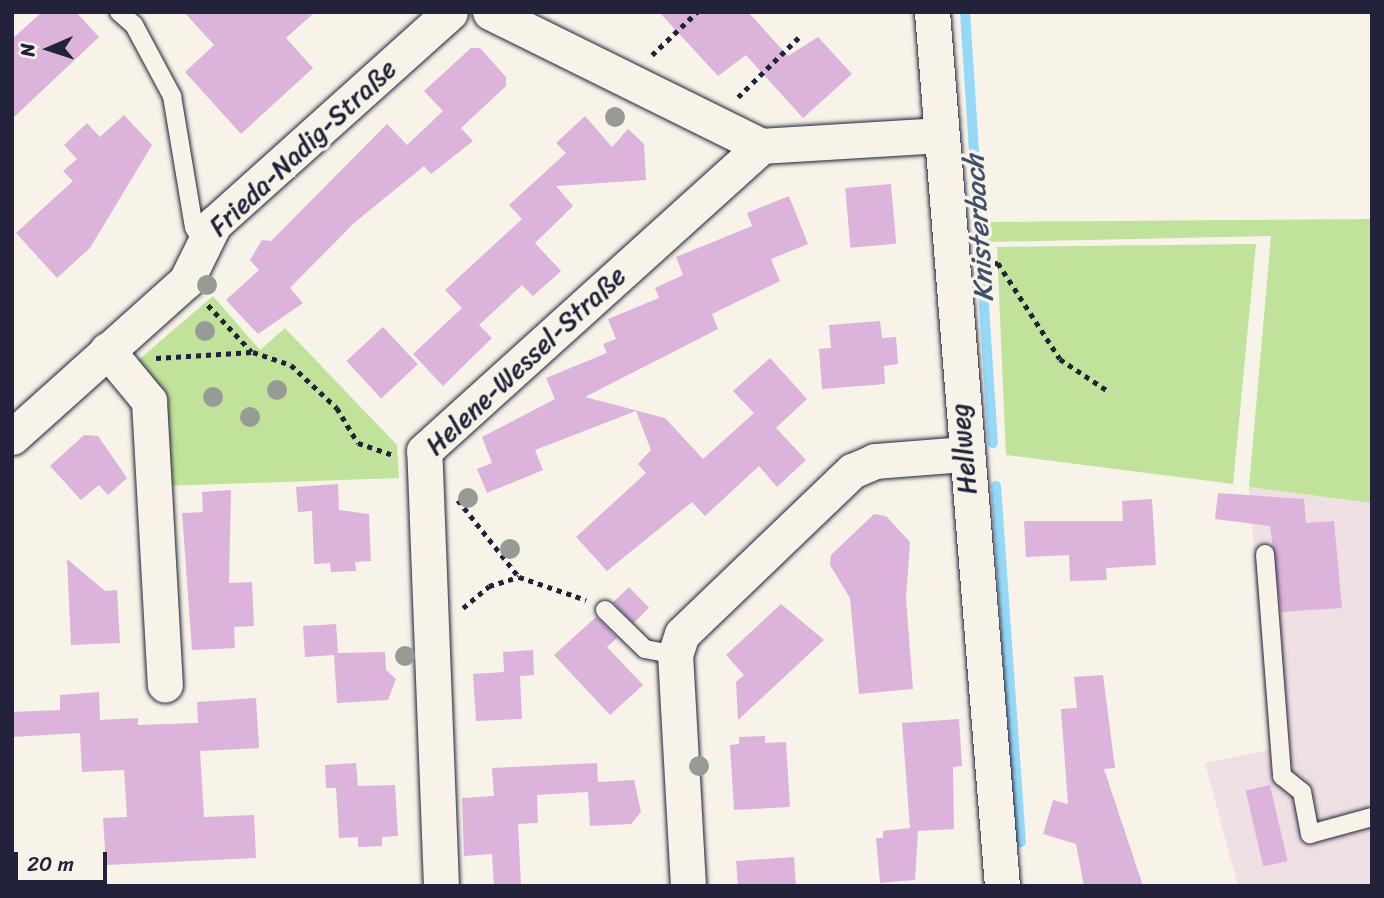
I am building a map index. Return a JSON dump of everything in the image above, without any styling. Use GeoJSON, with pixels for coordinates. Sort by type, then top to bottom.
{"type":"FeatureCollection","features":[{"type":"Feature","properties":{"kind":"street","name":"Frieda-Nadig-Straße"},"geometry":{"type":"LineString","coordinates":[[12,437],[186,281],[214,224],[450,12]]}},
{"type":"Feature","properties":{"kind":"street"},"geometry":{"type":"LineString","coordinates":[[490,12],[761,146],[941,135]]}},
{"type":"Feature","properties":{"kind":"street","name":"Hellweg"},"geometry":{"type":"LineString","coordinates":[[932,12],[964,453],[1002,886]]}},
{"type":"Feature","properties":{"kind":"street","name":"Helene-Wessel-Straße"},"geometry":{"type":"LineString","coordinates":[[441,886],[420,464],[424,451],[761,146]]}},
{"type":"Feature","properties":{"kind":"street"},"geometry":{"type":"LineString","coordinates":[[112,347],[149,401],[165,685]]}},
{"type":"Feature","properties":{"kind":"street"},"geometry":{"type":"LineString","coordinates":[[688,886],[675,655],[682,634],[852,471],[875,461],[964,453]]}},
{"type":"Feature","properties":{"kind":"lane"},"geometry":{"type":"LineString","coordinates":[[119,12],[134,25],[172,96],[194,227],[203,244]]}},
{"type":"Feature","properties":{"kind":"lane"},"geometry":{"type":"LineString","coordinates":[[1265,554],[1282,776],[1302,792],[1310,834],[1372,817]]}},
{"type":"Feature","properties":{"kind":"lane"},"geometry":{"type":"LineString","coordinates":[[605,610],[645,649],[675,655]]}},
{"type":"Feature","properties":{"kind":"path"},"geometry":{"type":"LineString","coordinates":[[633,82],[642,65],[697,12]]}},
{"type":"Feature","properties":{"kind":"path"},"geometry":{"type":"LineString","coordinates":[[718,125],[728,106],[802,34]]}},
{"type":"Feature","properties":{"kind":"path"},"geometry":{"type":"LineString","coordinates":[[998,263],[1060,359],[1108,391]]}},
{"type":"Feature","properties":{"kind":"path"},"geometry":{"type":"LineString","coordinates":[[186,281],[253,352],[308,375],[358,443],[420,464],[482,525],[519,577],[605,610]]}},
{"type":"Feature","properties":{"kind":"path"},"geometry":{"type":"LineString","coordinates":[[112,347],[152,358],[253,352]]}},
{"type":"Feature","properties":{"kind":"path"},"geometry":{"type":"LineString","coordinates":[[427,627],[444,625],[489,586],[519,577]]}},
{"type":"Feature","properties":{"kind":"shaded area"},"geometry":{"type":"Polygon","coordinates":[[[1249,487],[1372,503],[1372,886],[1238,886],[1205,763],[1269,750],[1249,487]]]}},
{"type":"Feature","properties":{"kind":"green space"},"geometry":{"type":"Polygon","coordinates":[[[1372,219],[1372,503],[1249,487],[1271,236],[987,242],[985,222],[1372,219]]]}},
{"type":"Feature","properties":{"kind":"green space"},"geometry":{"type":"Polygon","coordinates":[[[1256,244],[1233,484],[1006,455],[997,247],[1256,244]]]}},
{"type":"Feature","properties":{"kind":"green space"},"geometry":{"type":"Polygon","coordinates":[[[213,296],[260,350],[285,328],[397,445],[399,478],[163,486],[137,361],[213,296]]]}},
{"type":"Feature","properties":{"kind":"building"},"geometry":{"type":"Polygon","coordinates":[[[42,12],[76,12],[99,37],[12,119],[12,39],[42,12]]]}},
{"type":"Feature","properties":{"kind":"building"},"geometry":{"type":"Polygon","coordinates":[[[184,12],[315,12],[286,38],[313,68],[241,134],[185,72],[214,45],[184,12]]]}},
{"type":"Feature","properties":{"kind":"building"},"geometry":{"type":"Polygon","coordinates":[[[659,12],[748,12],[788,56],[818,37],[852,74],[803,118],[746,55],[718,76],[659,12]]]}},
{"type":"Feature","properties":{"kind":"building"},"geometry":{"type":"Polygon","coordinates":[[[471,48],[480,48],[506,77],[506,86],[461,128],[473,141],[431,174],[424,166],[354,223],[290,288],[303,303],[258,334],[226,300],[259,270],[250,260],[262,240],[271,241],[387,124],[407,145],[443,111],[424,91],[471,48]]]}},
{"type":"Feature","properties":{"kind":"building"},"geometry":{"type":"Polygon","coordinates":[[[124,115],[152,145],[90,248],[57,278],[16,233],[73,181],[63,171],[77,159],[64,145],[87,123],[100,137],[124,115]]]}},
{"type":"Feature","properties":{"kind":"building"},"geometry":{"type":"Polygon","coordinates":[[[585,116],[612,147],[628,129],[644,144],[646,180],[556,186],[573,206],[535,243],[561,271],[533,296],[522,285],[479,325],[492,338],[443,386],[413,354],[462,308],[445,290],[522,219],[509,205],[566,153],[556,143],[585,116]]]}},
{"type":"Feature","properties":{"kind":"building"},"geometry":{"type":"Polygon","coordinates":[[[891,184],[896,244],[850,248],[845,188],[891,184]]]}},
{"type":"Feature","properties":{"kind":"building"},"geometry":{"type":"Polygon","coordinates":[[[789,196],[808,244],[771,259],[780,281],[712,314],[718,329],[585,397],[665,418],[703,459],[754,413],[733,391],[770,358],[807,399],[776,428],[806,460],[777,487],[759,466],[705,516],[692,502],[607,571],[576,537],[646,473],[638,464],[651,450],[636,411],[535,450],[543,470],[487,493],[477,469],[492,463],[482,437],[555,399],[546,378],[607,353],[603,344],[616,339],[608,319],[659,298],[655,288],[683,275],[676,257],[752,226],[747,213],[789,196]]]}},
{"type":"Feature","properties":{"kind":"building"},"geometry":{"type":"Polygon","coordinates":[[[880,321],[882,338],[896,337],[898,364],[884,366],[885,384],[822,389],[819,349],[831,348],[829,325],[880,321]]]}},
{"type":"Feature","properties":{"kind":"building"},"geometry":{"type":"Polygon","coordinates":[[[383,327],[418,364],[381,398],[346,361],[383,327]]]}},
{"type":"Feature","properties":{"kind":"building"},"geometry":{"type":"Polygon","coordinates":[[[84,435],[98,436],[127,478],[108,495],[99,485],[81,500],[50,466],[84,435]]]}},
{"type":"Feature","properties":{"kind":"building"},"geometry":{"type":"Polygon","coordinates":[[[338,484],[339,510],[369,514],[371,561],[355,562],[356,571],[331,572],[330,563],[314,564],[312,511],[298,512],[296,487],[338,484]]]}},
{"type":"Feature","properties":{"kind":"building"},"geometry":{"type":"Polygon","coordinates":[[[231,490],[229,583],[252,582],[254,626],[234,627],[235,648],[192,650],[182,513],[203,512],[202,492],[231,490]]]}},
{"type":"Feature","properties":{"kind":"building"},"geometry":{"type":"Polygon","coordinates":[[[1218,493],[1304,499],[1306,523],[1334,521],[1342,608],[1281,612],[1270,526],[1215,519],[1218,493]]]}},
{"type":"Feature","properties":{"kind":"building"},"geometry":{"type":"Polygon","coordinates":[[[1152,499],[1156,565],[1106,568],[1107,580],[1070,581],[1069,555],[1026,557],[1024,521],[1123,521],[1122,501],[1152,499]]]}},
{"type":"Feature","properties":{"kind":"building"},"geometry":{"type":"Polygon","coordinates":[[[874,514],[886,516],[910,542],[906,599],[913,689],[859,694],[850,598],[830,565],[831,555],[874,514]]]}},
{"type":"Feature","properties":{"kind":"building"},"geometry":{"type":"Polygon","coordinates":[[[67,559],[105,591],[117,590],[120,643],[71,645],[67,559]]]}},
{"type":"Feature","properties":{"kind":"building"},"geometry":{"type":"Polygon","coordinates":[[[629,587],[649,608],[633,623],[613,602],[629,587]]]}},
{"type":"Feature","properties":{"kind":"building"},"geometry":{"type":"Polygon","coordinates":[[[781,604],[824,640],[738,720],[736,682],[744,675],[726,655],[781,604]]]}},
{"type":"Feature","properties":{"kind":"building"},"geometry":{"type":"Polygon","coordinates":[[[596,617],[617,638],[607,647],[643,685],[610,715],[554,655],[596,617]]]}},
{"type":"Feature","properties":{"kind":"building"},"geometry":{"type":"Polygon","coordinates":[[[336,624],[338,653],[385,652],[386,670],[396,679],[388,700],[337,703],[334,655],[305,657],[303,626],[336,624]]]}},
{"type":"Feature","properties":{"kind":"building"},"geometry":{"type":"Polygon","coordinates":[[[533,650],[534,675],[520,676],[522,719],[476,721],[473,674],[504,672],[503,652],[533,650]]]}},
{"type":"Feature","properties":{"kind":"building"},"geometry":{"type":"Polygon","coordinates":[[[1103,675],[1115,768],[1104,769],[1143,886],[1084,886],[1076,844],[1043,834],[1053,800],[1068,804],[1061,709],[1077,708],[1074,677],[1103,675]]]}},
{"type":"Feature","properties":{"kind":"building"},"geometry":{"type":"Polygon","coordinates":[[[99,692],[100,720],[138,718],[138,725],[198,723],[197,702],[256,698],[259,748],[200,751],[204,817],[254,815],[256,858],[106,865],[103,818],[127,817],[124,770],[82,772],[80,733],[12,737],[12,712],[60,710],[60,695],[99,692]]]}},
{"type":"Feature","properties":{"kind":"building"},"geometry":{"type":"Polygon","coordinates":[[[959,719],[962,766],[953,767],[954,829],[918,831],[915,880],[880,883],[876,838],[883,838],[883,831],[910,828],[902,723],[959,719]]]}},
{"type":"Feature","properties":{"kind":"building"},"geometry":{"type":"Polygon","coordinates":[[[765,736],[765,743],[786,742],[790,807],[734,810],[730,745],[739,744],[739,737],[765,736]]]}},
{"type":"Feature","properties":{"kind":"building"},"geometry":{"type":"Polygon","coordinates":[[[356,763],[358,786],[395,785],[398,836],[382,837],[382,846],[358,847],[358,837],[339,838],[336,788],[326,788],[325,765],[356,763]]]}},
{"type":"Feature","properties":{"kind":"building"},"geometry":{"type":"Polygon","coordinates":[[[597,763],[598,782],[634,780],[641,812],[631,824],[590,826],[588,792],[537,795],[538,823],[518,824],[521,886],[494,886],[492,854],[464,856],[462,798],[494,796],[492,768],[597,763]]]}},
{"type":"Feature","properties":{"kind":"building"},"geometry":{"type":"Polygon","coordinates":[[[1270,785],[1288,861],[1263,867],[1246,791],[1270,785]]]}},
{"type":"Feature","properties":{"kind":"building"},"geometry":{"type":"Polygon","coordinates":[[[794,857],[796,886],[738,886],[736,861],[794,857]]]}},
{"type":"Feature","properties":{"kind":"waterway","name":"Knisterbach"},"geometry":{"type":"LineString","coordinates":[[965,12],[993,443]]}},
{"type":"Feature","properties":{"kind":"waterway","name":"Knisterbach"},"geometry":{"type":"LineString","coordinates":[[996,486],[1021,842]]}}]}
